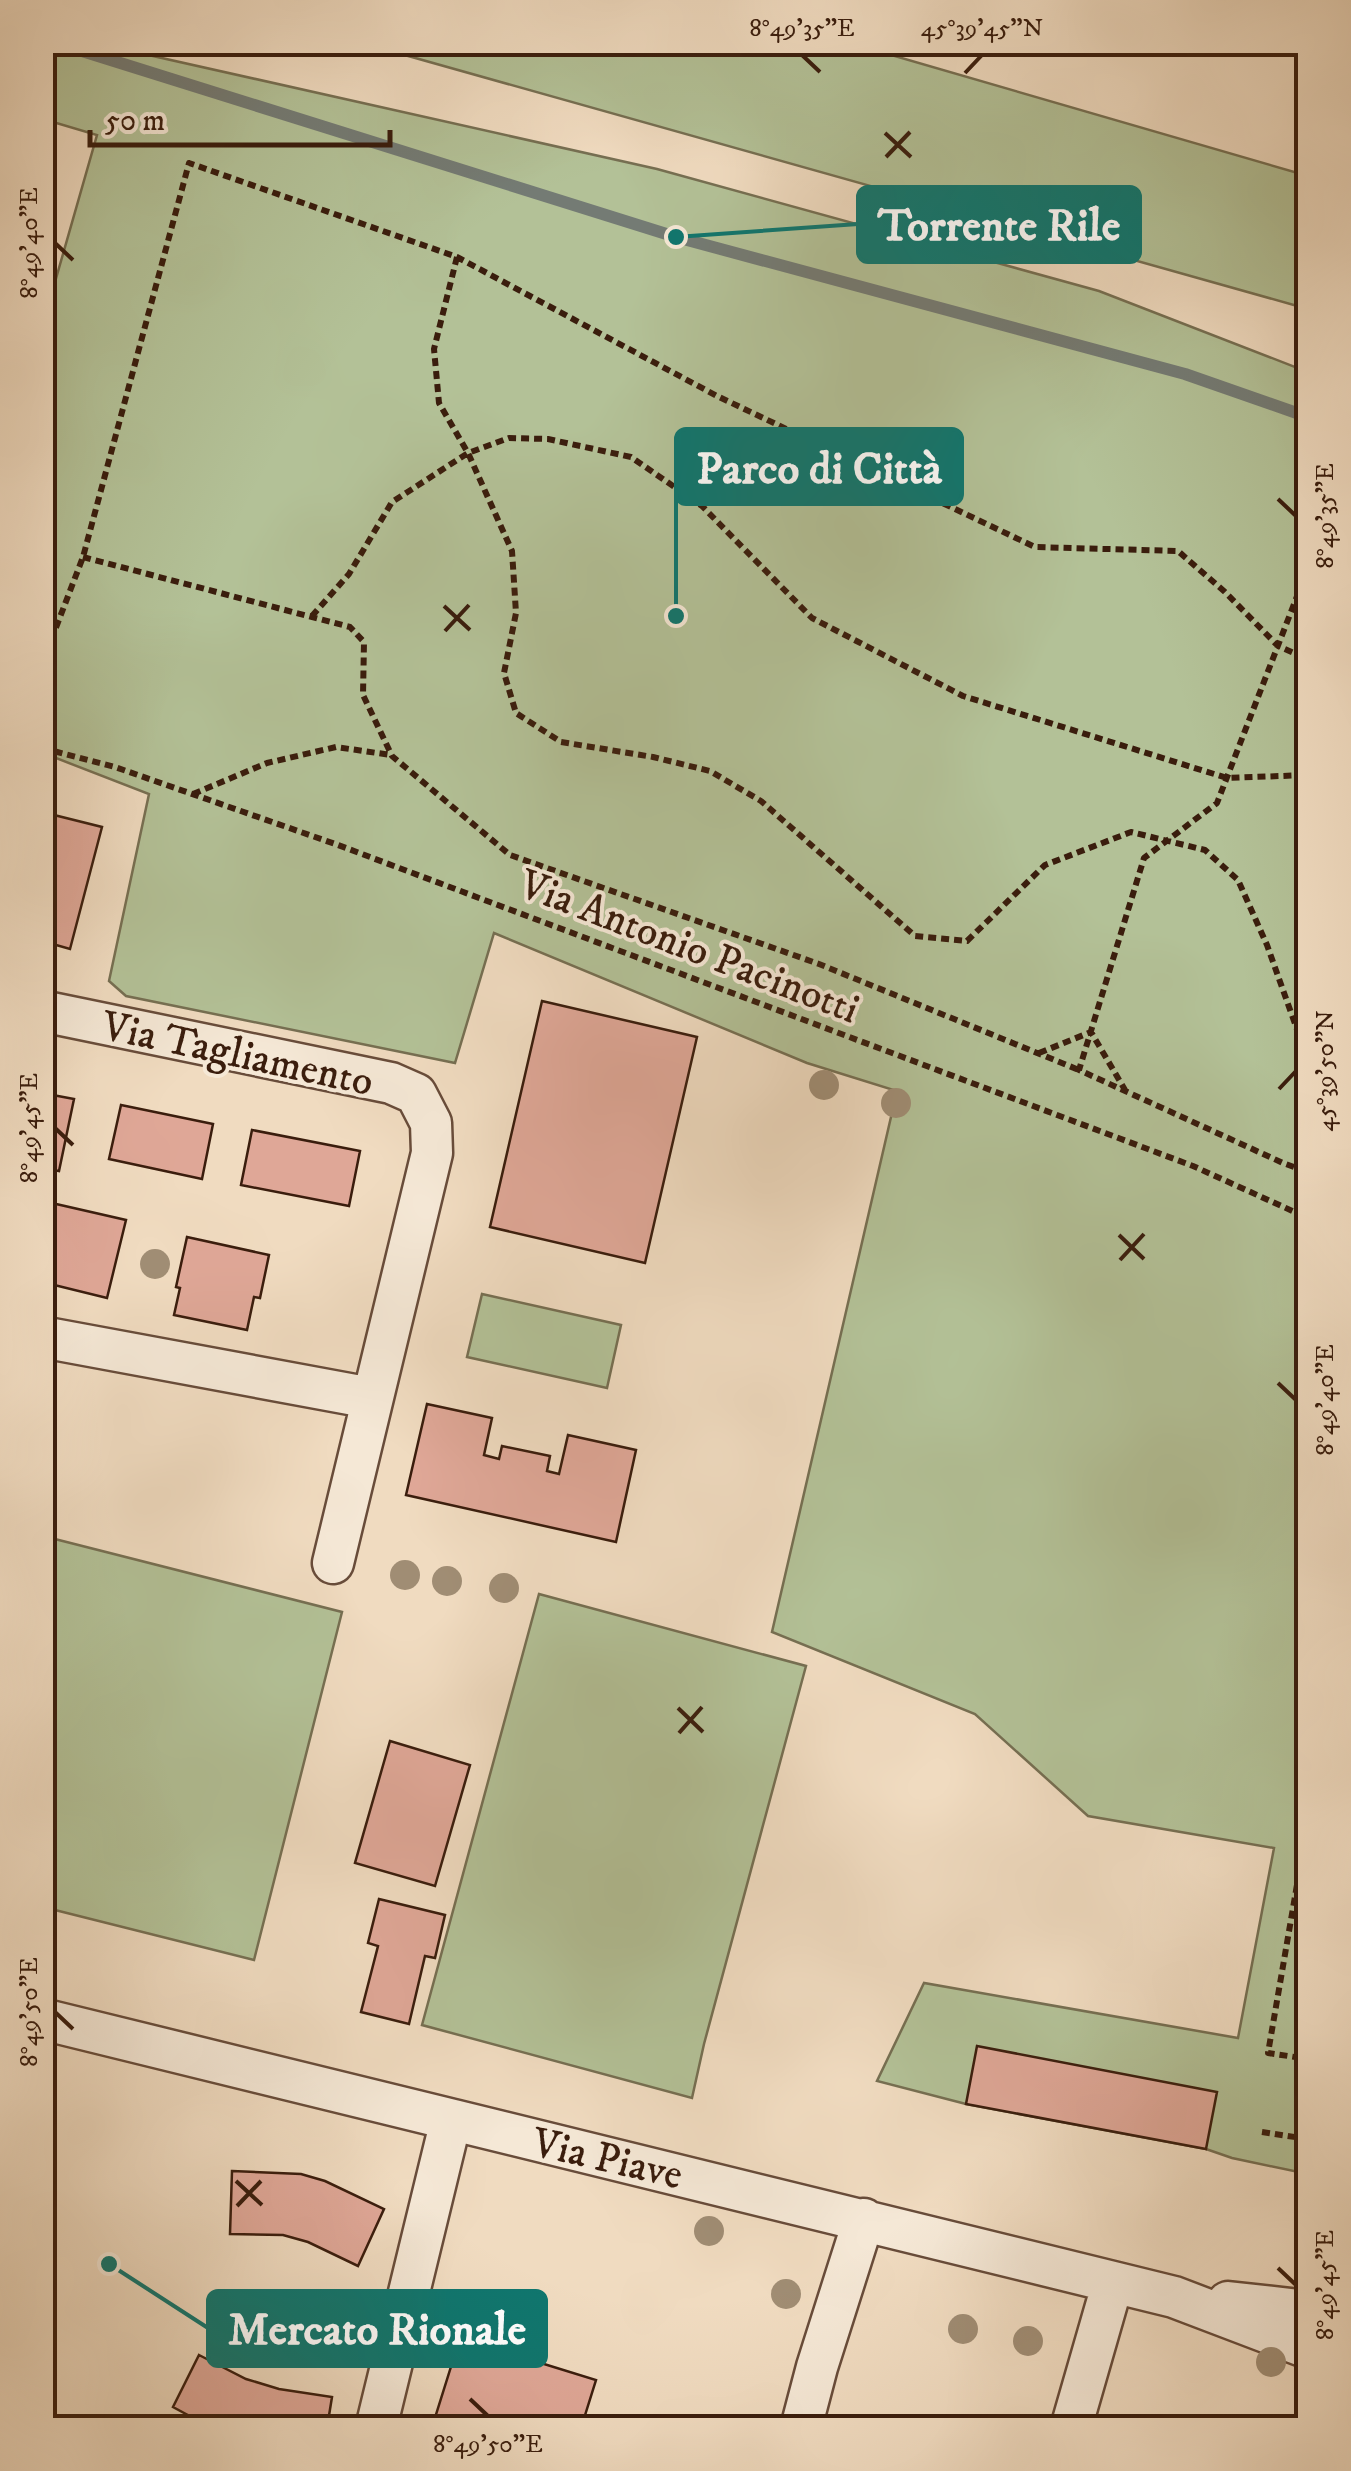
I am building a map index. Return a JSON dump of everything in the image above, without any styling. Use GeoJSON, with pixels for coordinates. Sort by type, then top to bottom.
{"type":"FeatureCollection","features":[{"type":"Feature","properties":{"kind":"street","name":"Via Tagliamento"},"geometry":{"type":"LineString","coordinates":[[42,1011],[391,1083],[416,1094],[431,1123],[432,1154],[333,1563]]}},
{"type":"Feature","properties":{"kind":"street"},"geometry":{"type":"LineString","coordinates":[[42,1337],[371,1398]]}},
{"type":"Feature","properties":{"kind":"street","name":"Via Piave"},"geometry":{"type":"LineString","coordinates":[[42,2019],[1174,2297],[1308,2348]]}},
{"type":"Feature","properties":{"kind":"street"},"geometry":{"type":"LineString","coordinates":[[376,2428],[451,2120]]}},
{"type":"Feature","properties":{"kind":"street"},"geometry":{"type":"LineString","coordinates":[[801,2428],[864,2220]]}},
{"type":"Feature","properties":{"kind":"street"},"geometry":{"type":"LineString","coordinates":[[1070,2428],[1113,2282]]}},
{"type":"Feature","properties":{"kind":"street","name":"Via Piave"},"geometry":{"type":"LineString","coordinates":[[1174,2297],[1308,2310]]}},
{"type":"Feature","properties":{"kind":"path"},"geometry":{"type":"LineString","coordinates":[[42,664],[83,558],[189,163],[457,258],[716,396],[1035,548],[1178,551],[1278,646],[1308,659]]}},
{"type":"Feature","properties":{"kind":"path"},"geometry":{"type":"LineString","coordinates":[[457,258],[434,348],[439,403],[468,453],[512,551],[516,613],[504,673],[516,713],[561,742],[710,771],[761,800],[915,936],[967,942],[1045,865],[1131,832],[1205,850],[1238,880],[1267,944],[1308,1054]]}},
{"type":"Feature","properties":{"kind":"path"},"geometry":{"type":"LineString","coordinates":[[312,616],[349,574],[392,502],[468,453],[509,438],[548,439],[631,457],[702,506],[812,618],[963,696],[1227,778],[1308,775]]}},
{"type":"Feature","properties":{"kind":"path"},"geometry":{"type":"LineString","coordinates":[[83,558],[350,627],[364,642],[363,695],[392,756],[510,854],[819,964],[1078,1070],[1308,1172]]}},
{"type":"Feature","properties":{"kind":"path"},"geometry":{"type":"LineString","coordinates":[[1078,1070],[1144,858],[1217,803],[1308,568]]}},
{"type":"Feature","properties":{"kind":"path"},"geometry":{"type":"LineString","coordinates":[[193,794],[266,764],[336,747],[392,756]]}},
{"type":"Feature","properties":{"kind":"path","name":"Via Antonio Pacinotti"},"geometry":{"type":"LineString","coordinates":[[42,748],[115,767],[338,845],[1193,1166],[1308,1218]]}},
{"type":"Feature","properties":{"kind":"path"},"geometry":{"type":"LineString","coordinates":[[1038,1054],[1091,1032]]}},
{"type":"Feature","properties":{"kind":"path"},"geometry":{"type":"LineString","coordinates":[[1091,1032],[1125,1092]]}},
{"type":"Feature","properties":{"kind":"path"},"geometry":{"type":"LineString","coordinates":[[1308,1821],[1268,2052],[1308,2060]]}},
{"type":"Feature","properties":{"kind":"path"},"geometry":{"type":"LineString","coordinates":[[1262,2132],[1308,2139]]}},
{"type":"Feature","properties":{"kind":"green space"},"geometry":{"type":"Polygon","coordinates":[[[42,43],[95,43],[657,169],[1099,291],[1308,372],[1308,2174],[1206,2149],[966,2104],[877,2081],[924,1983],[1238,2038],[1274,1848],[1088,1816],[975,1714],[772,1632],[897,1091],[807,1063],[494,933],[455,1063],[126,996],[109,981],[149,794],[43,753],[43,324],[97,135],[43,119],[42,43]]]}},
{"type":"Feature","properties":{"kind":"green space"},"geometry":{"type":"Polygon","coordinates":[[[362,43],[850,43],[1308,176],[1308,309],[362,43]]]}},
{"type":"Feature","properties":{"kind":"green space"},"geometry":{"type":"Polygon","coordinates":[[[482,1294],[621,1325],[607,1388],[467,1357],[482,1294]]]}},
{"type":"Feature","properties":{"kind":"green space"},"geometry":{"type":"Polygon","coordinates":[[[43,1536],[342,1612],[254,1960],[43,1907],[43,1536]]]}},
{"type":"Feature","properties":{"kind":"green space"},"geometry":{"type":"Polygon","coordinates":[[[539,1594],[806,1666],[692,2098],[422,2025],[539,1594]]]}},
{"type":"Feature","properties":{"kind":"building"},"geometry":{"type":"Polygon","coordinates":[[[42,812],[102,827],[70,949],[42,941],[42,812]]]}},
{"type":"Feature","properties":{"kind":"building"},"geometry":{"type":"Polygon","coordinates":[[[542,1001],[697,1037],[645,1263],[490,1227],[542,1001]]]}},
{"type":"Feature","properties":{"kind":"building"},"geometry":{"type":"Polygon","coordinates":[[[42,1093],[74,1099],[59,1171],[42,1168],[42,1093]]]}},
{"type":"Feature","properties":{"kind":"building"},"geometry":{"type":"Polygon","coordinates":[[[121,1105],[213,1124],[202,1179],[109,1159],[121,1105]]]}},
{"type":"Feature","properties":{"kind":"building"},"geometry":{"type":"Polygon","coordinates":[[[252,1130],[360,1151],[349,1206],[241,1185],[252,1130]]]}},
{"type":"Feature","properties":{"kind":"building"},"geometry":{"type":"Polygon","coordinates":[[[43,1201],[126,1220],[107,1298],[42,1282],[43,1201]]]}},
{"type":"Feature","properties":{"kind":"building"},"geometry":{"type":"Polygon","coordinates":[[[187,1237],[269,1255],[260,1298],[254,1297],[247,1330],[174,1315],[187,1237]]]}},
{"type":"Feature","properties":{"kind":"building"},"geometry":{"type":"Polygon","coordinates":[[[427,1404],[492,1418],[484,1455],[499,1459],[502,1446],[550,1456],[547,1471],[559,1474],[568,1435],[636,1450],[616,1542],[406,1495],[427,1404]]]}},
{"type":"Feature","properties":{"kind":"building"},"geometry":{"type":"Polygon","coordinates":[[[390,1741],[470,1765],[435,1886],[355,1863],[390,1741]]]}},
{"type":"Feature","properties":{"kind":"building"},"geometry":{"type":"Polygon","coordinates":[[[379,1899],[445,1915],[435,1958],[425,1956],[409,2024],[361,2012],[378,1946],[368,1943],[379,1899]]]}},
{"type":"Feature","properties":{"kind":"building"},"geometry":{"type":"Polygon","coordinates":[[[977,2046],[1217,2092],[1206,2149],[966,2104],[977,2046]]]}},
{"type":"Feature","properties":{"kind":"building"},"geometry":{"type":"Polygon","coordinates":[[[232,2171],[301,2174],[384,2209],[358,2266],[308,2242],[283,2235],[230,2234],[232,2171]]]}},
{"type":"Feature","properties":{"kind":"building"},"geometry":{"type":"Polygon","coordinates":[[[460,2338],[596,2380],[581,2428],[458,2428],[434,2421],[460,2338]]]}},
{"type":"Feature","properties":{"kind":"building"},"geometry":{"type":"Polygon","coordinates":[[[199,2355],[246,2379],[279,2389],[332,2397],[327,2428],[212,2428],[173,2407],[199,2355]]]}},
{"type":"Feature","properties":{"kind":"waterway"},"geometry":{"type":"LineString","coordinates":[[42,47],[82,51],[676,237],[1185,374],[1308,417]]}},
{"type":"Feature","properties":{"kind":"place","name":"Torrente Rile"},"geometry":{"type":"Point","coordinates":[676,237]}},
{"type":"Feature","properties":{"kind":"place","name":"Parco di Città"},"geometry":{"type":"Point","coordinates":[676,616]}},
{"type":"Feature","properties":{"kind":"place","name":"Mercato Rionale"},"geometry":{"type":"Point","coordinates":[109,2264]}}]}
